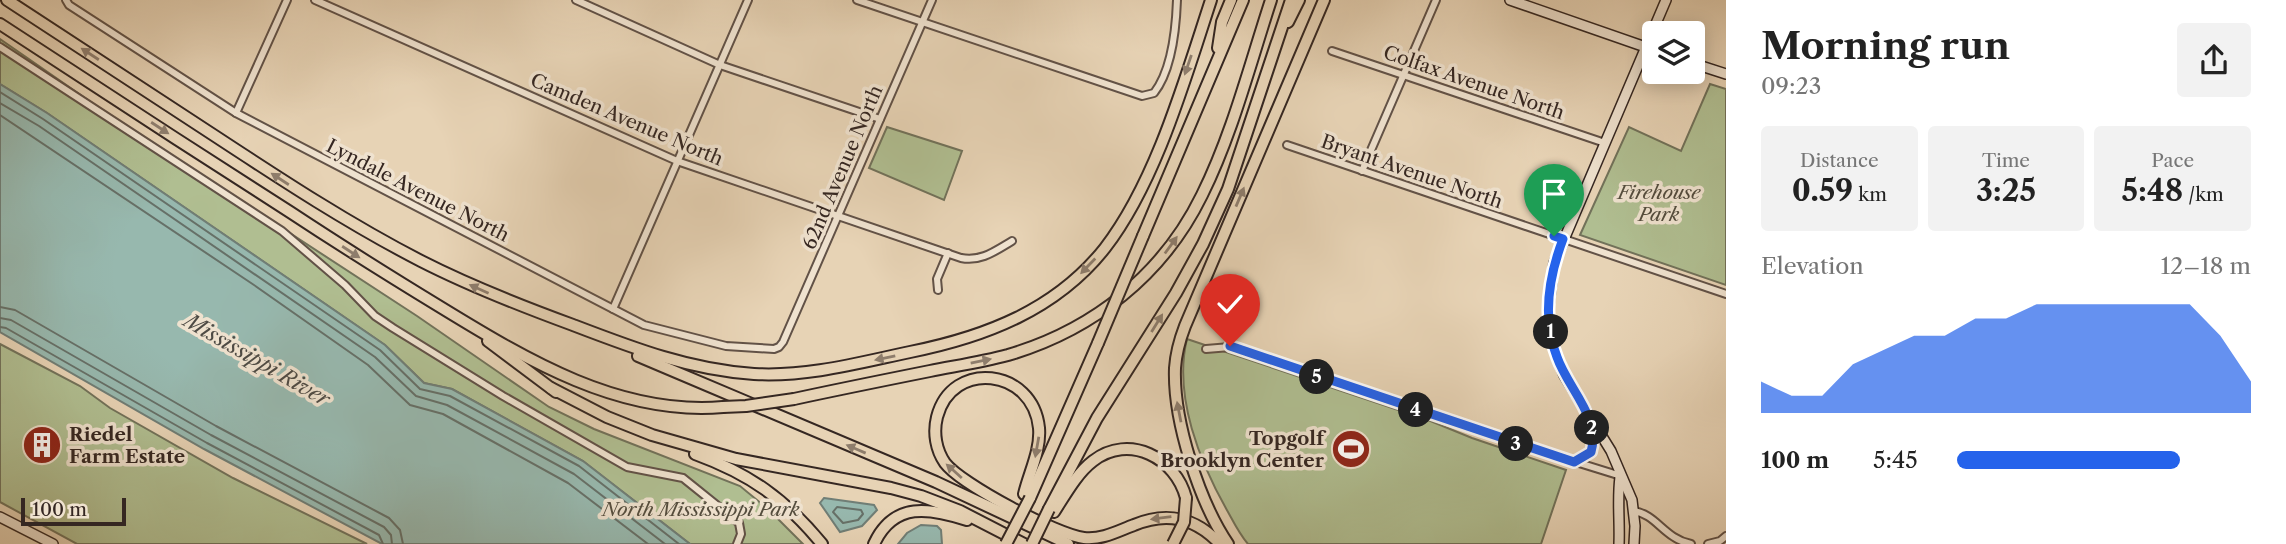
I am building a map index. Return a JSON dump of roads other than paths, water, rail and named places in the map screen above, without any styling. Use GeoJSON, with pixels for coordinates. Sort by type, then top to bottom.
{"type":"FeatureCollection","features":[{"type":"Feature","properties":{"kind":"highway"},"geometry":{"type":"LineString","coordinates":[[7,0],[342,218],[463,282],[667,359],[712,370],[758,374],[835,369],[952,344],[1005,326],[1054,297],[1070,284],[1103,250],[1135,202],[1152,164],[1210,2]]}},
{"type":"Feature","properties":{"kind":"highway"},"geometry":{"type":"LineString","coordinates":[[1215,65],[1222,22],[1231,0]]}},
{"type":"Feature","properties":{"kind":"highway"},"geometry":{"type":"LineString","coordinates":[[1027,496],[1098,342],[1243,0]]}},
{"type":"Feature","properties":{"kind":"highway"},"geometry":{"type":"LineString","coordinates":[[0,24],[364,261],[546,368],[602,390],[666,405],[723,407],[794,398],[1004,356],[1045,342],[1080,325],[1126,293],[1167,251],[1202,196],[1217,161],[1271,0]]}},
{"type":"Feature","properties":{"kind":"highway"},"geometry":{"type":"LineString","coordinates":[[1033,544],[1097,418],[1176,293],[1203,244],[1228,189],[1291,0]]}},
{"type":"Feature","properties":{"kind":"highway"},"geometry":{"type":"LineString","coordinates":[[1277,43],[1299,0]]}},
{"type":"Feature","properties":{"kind":"highway"},"geometry":{"type":"LineString","coordinates":[[1228,544],[1206,506],[1192,464],[1178,410],[1176,360],[1185,326],[1323,0]]}},
{"type":"Feature","properties":{"kind":"highway"},"geometry":{"type":"LineString","coordinates":[[543,314],[686,378],[936,482],[1056,541],[1068,544]]}},
{"type":"Feature","properties":{"kind":"highway"},"geometry":{"type":"LineString","coordinates":[[470,325],[502,353],[573,403],[638,434],[708,459],[765,488],[793,511],[822,544]]}},
{"type":"Feature","properties":{"kind":"highway"},"geometry":{"type":"LineString","coordinates":[[1006,544],[1021,518],[1027,496],[1038,443],[1037,420],[1032,403],[1020,389],[1001,380],[976,379],[961,385],[948,395],[939,409],[935,426],[939,451],[945,463],[968,482],[1054,530],[1073,536],[1099,537],[1143,521],[1172,517],[1201,527],[1220,544]]}},
{"type":"Feature","properties":{"kind":"highway"},"geometry":{"type":"LineString","coordinates":[[551,388],[607,417],[652,435],[745,461],[921,496],[960,511],[1021,544]]}},
{"type":"Feature","properties":{"kind":"highway"},"geometry":{"type":"LineString","coordinates":[[1051,511],[1093,461],[1109,453],[1124,450],[1144,451],[1163,460],[1177,475],[1186,498],[1184,522],[1173,544]]}},
{"type":"Feature","properties":{"kind":"highway"},"geometry":{"type":"LineString","coordinates":[[874,544],[892,519],[907,512],[925,510],[967,520],[1021,544]]}},
{"type":"Feature","properties":{"kind":"street","name":"Lyndale Avenue North"},"geometry":{"type":"LineString","coordinates":[[66,0],[69,5],[236,113],[644,325],[726,346],[779,347]]}},
{"type":"Feature","properties":{"kind":"street"},"geometry":{"type":"LineString","coordinates":[[236,113],[287,0]]}},
{"type":"Feature","properties":{"kind":"street","name":"Camden Avenue North"},"geometry":{"type":"LineString","coordinates":[[316,0],[677,162],[947,253],[974,259],[986,256],[1012,241]]}},
{"type":"Feature","properties":{"kind":"street"},"geometry":{"type":"LineString","coordinates":[[576,0],[720,65],[880,119]]}},
{"type":"Feature","properties":{"kind":"street"},"geometry":{"type":"LineString","coordinates":[[612,309],[748,0]]}},
{"type":"Feature","properties":{"kind":"street"},"geometry":{"type":"LineString","coordinates":[[857,0],[1142,96],[1154,93],[1162,79],[1176,23],[1177,0]]}},
{"type":"Feature","properties":{"kind":"street","name":"62nd Avenue North"},"geometry":{"type":"LineString","coordinates":[[779,347],[932,0]]}},
{"type":"Feature","properties":{"kind":"street"},"geometry":{"type":"LineString","coordinates":[[1362,171],[1436,0]]}},
{"type":"Feature","properties":{"kind":"street"},"geometry":{"type":"LineString","coordinates":[[1510,0],[1642,45]]}},
{"type":"Feature","properties":{"kind":"street"},"geometry":{"type":"LineString","coordinates":[[1659,21],[1666,0]]}},
{"type":"Feature","properties":{"kind":"street"},"geometry":{"type":"LineString","coordinates":[[0,47],[282,231],[345,285],[375,316],[393,328],[503,396],[627,467],[683,478],[739,523],[741,534],[737,544]]}},
{"type":"Feature","properties":{"kind":"street","name":"Colfax Avenue North"},"geometry":{"type":"LineString","coordinates":[[1332,51],[1605,143]]}},
{"type":"Feature","properties":{"kind":"street"},"geometry":{"type":"LineString","coordinates":[[1634,544],[1632,500],[1611,451],[1564,375],[1556,355],[1548,312],[1554,263],[1563,239],[1642,65]]}},
{"type":"Feature","properties":{"kind":"street"},"geometry":{"type":"LineString","coordinates":[[1705,67],[1726,74]]}},
{"type":"Feature","properties":{"kind":"street","name":"Bryant Avenue North"},"geometry":{"type":"LineString","coordinates":[[1287,145],[1726,293]]}},
{"type":"Feature","properties":{"kind":"street"},"geometry":{"type":"LineString","coordinates":[[938,290],[937,279],[947,253]]}},
{"type":"Feature","properties":{"kind":"street"},"geometry":{"type":"LineString","coordinates":[[1206,349],[1230,346],[1621,476]]}},
{"type":"Feature","properties":{"kind":"street"},"geometry":{"type":"LineString","coordinates":[[1574,462],[1591,452],[1594,442],[1588,414]]}},
{"type":"Feature","properties":{"kind":"street"},"geometry":{"type":"LineString","coordinates":[[1619,544],[1617,500],[1621,476]]}},
{"type":"Feature","properties":{"kind":"street"},"geometry":{"type":"LineString","coordinates":[[1633,511],[1649,516],[1672,538],[1690,544]]}},
{"type":"Feature","properties":{"kind":"street"},"geometry":{"type":"LineString","coordinates":[[0,517],[53,544]]}},
{"type":"Feature","properties":{"kind":"street"},"geometry":{"type":"LineString","coordinates":[[1708,544],[1720,541],[1726,536]]}},
{"type":"Feature","properties":{"kind":"water","name":"Mississippi River"},"geometry":{"type":"Polygon","coordinates":[[[0,84],[47,113],[385,345],[424,383],[452,389],[583,461],[690,544],[382,544],[204,449],[0,332],[0,84]]]}},
{"type":"Feature","properties":{"kind":"water"},"geometry":{"type":"Polygon","coordinates":[[[824,498],[874,505],[877,510],[862,526],[840,532],[820,503],[824,498]]]}},
{"type":"Feature","properties":{"kind":"water"},"geometry":{"type":"Polygon","coordinates":[[[921,525],[937,526],[941,530],[942,544],[898,544],[907,533],[921,525]]]}},
{"type":"Feature","properties":{"kind":"place","name":"Riedel Farm Estate"},"geometry":{"type":"Point","coordinates":[42,445]}},
{"type":"Feature","properties":{"kind":"place","name":"Topgolf Brooklyn Center"},"geometry":{"type":"Point","coordinates":[1351,449]}},
{"type":"Feature","properties":{"kind":"park label","name":"Firehouse Park"},"geometry":{"type":"Point","coordinates":[1659,203]}},
{"type":"Feature","properties":{"kind":"park label","name":"North Mississippi Park"},"geometry":{"type":"Point","coordinates":[701,509]}}]}
